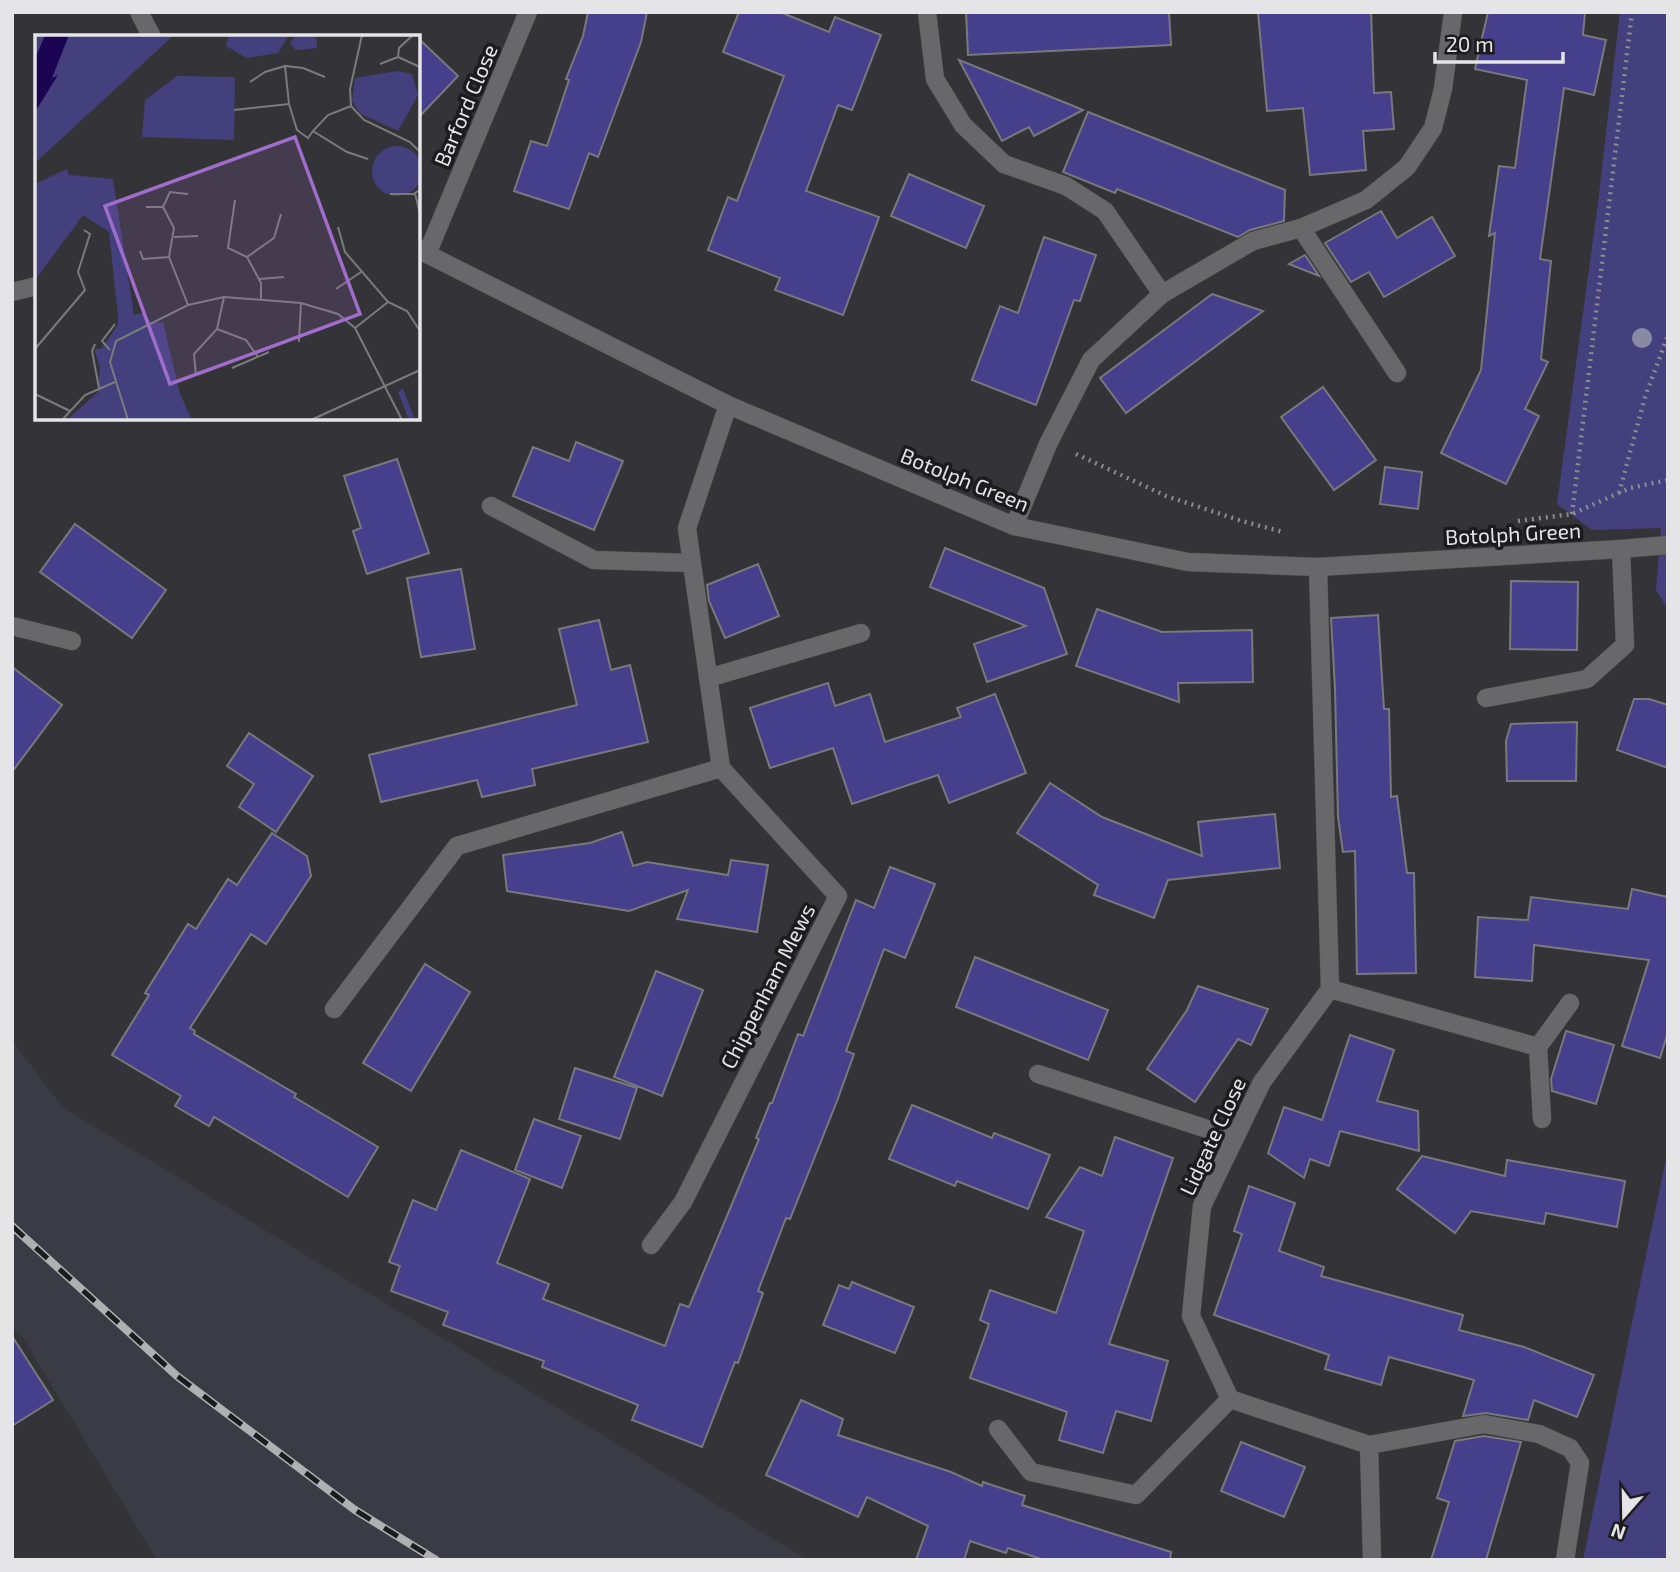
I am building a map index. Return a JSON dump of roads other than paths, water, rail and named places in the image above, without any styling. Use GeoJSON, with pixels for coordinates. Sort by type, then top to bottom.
{"type":"FeatureCollection","features":[{"type":"Feature","properties":{"kind":"street"},"geometry":{"type":"LineString","coordinates":[[139,12],[151,35]]}},
{"type":"Feature","properties":{"kind":"street","name":"Barford Close"},"geometry":{"type":"LineString","coordinates":[[423,251],[528,12]]}},
{"type":"Feature","properties":{"kind":"street"},"geometry":{"type":"LineString","coordinates":[[927,12],[935,79],[963,125],[1004,164],[1066,186],[1105,211],[1162,294]]}},
{"type":"Feature","properties":{"kind":"street"},"geometry":{"type":"LineString","coordinates":[[1014,526],[1049,442],[1091,360],[1162,294],[1253,241],[1301,228],[1366,200],[1407,167],[1433,128],[1443,89],[1453,12]]}},
{"type":"Feature","properties":{"kind":"street"},"geometry":{"type":"LineString","coordinates":[[1301,228],[1397,373]]}},
{"type":"Feature","properties":{"kind":"street","name":"Botolph Green"},"geometry":{"type":"LineString","coordinates":[[423,251],[728,405],[1014,526],[1188,562],[1318,566],[1621,550],[1668,545]]}},
{"type":"Feature","properties":{"kind":"street"},"geometry":{"type":"LineString","coordinates":[[12,292],[35,286]]}},
{"type":"Feature","properties":{"kind":"street"},"geometry":{"type":"LineString","coordinates":[[334,1009],[457,846],[721,768],[687,528],[728,405]]}},
{"type":"Feature","properties":{"kind":"street"},"geometry":{"type":"LineString","coordinates":[[491,506],[594,560],[691,563]]}},
{"type":"Feature","properties":{"kind":"street"},"geometry":{"type":"LineString","coordinates":[[1486,698],[1587,680],[1625,645],[1621,550]]}},
{"type":"Feature","properties":{"kind":"street"},"geometry":{"type":"LineString","coordinates":[[1318,566],[1330,989],[1538,1047]]}},
{"type":"Feature","properties":{"kind":"street"},"geometry":{"type":"LineString","coordinates":[[12,625],[72,641]]}},
{"type":"Feature","properties":{"kind":"street"},"geometry":{"type":"LineString","coordinates":[[708,678],[861,633]]}},
{"type":"Feature","properties":{"kind":"street","name":"Chippenham Mews"},"geometry":{"type":"LineString","coordinates":[[650,1245],[683,1202],[838,896],[721,768]]}},
{"type":"Feature","properties":{"kind":"street","name":"Lidgate Close"},"geometry":{"type":"LineString","coordinates":[[1230,1399],[1191,1316],[1202,1206],[1262,1082],[1330,989]]}},
{"type":"Feature","properties":{"kind":"street"},"geometry":{"type":"LineString","coordinates":[[1542,1118],[1538,1047],[1570,1003]]}},
{"type":"Feature","properties":{"kind":"street"},"geometry":{"type":"LineString","coordinates":[[1038,1074],[1235,1138]]}},
{"type":"Feature","properties":{"kind":"street"},"geometry":{"type":"LineString","coordinates":[[998,1429],[1031,1472],[1136,1495],[1230,1399],[1369,1446],[1484,1424],[1539,1434],[1570,1448],[1580,1463],[1565,1560]]}},
{"type":"Feature","properties":{"kind":"street"},"geometry":{"type":"LineString","coordinates":[[1369,1446],[1372,1560]]}},
{"type":"Feature","properties":{"kind":"railway"},"geometry":{"type":"LineString","coordinates":[[12,1226],[177,1376],[355,1510],[436,1560]]}}]}
